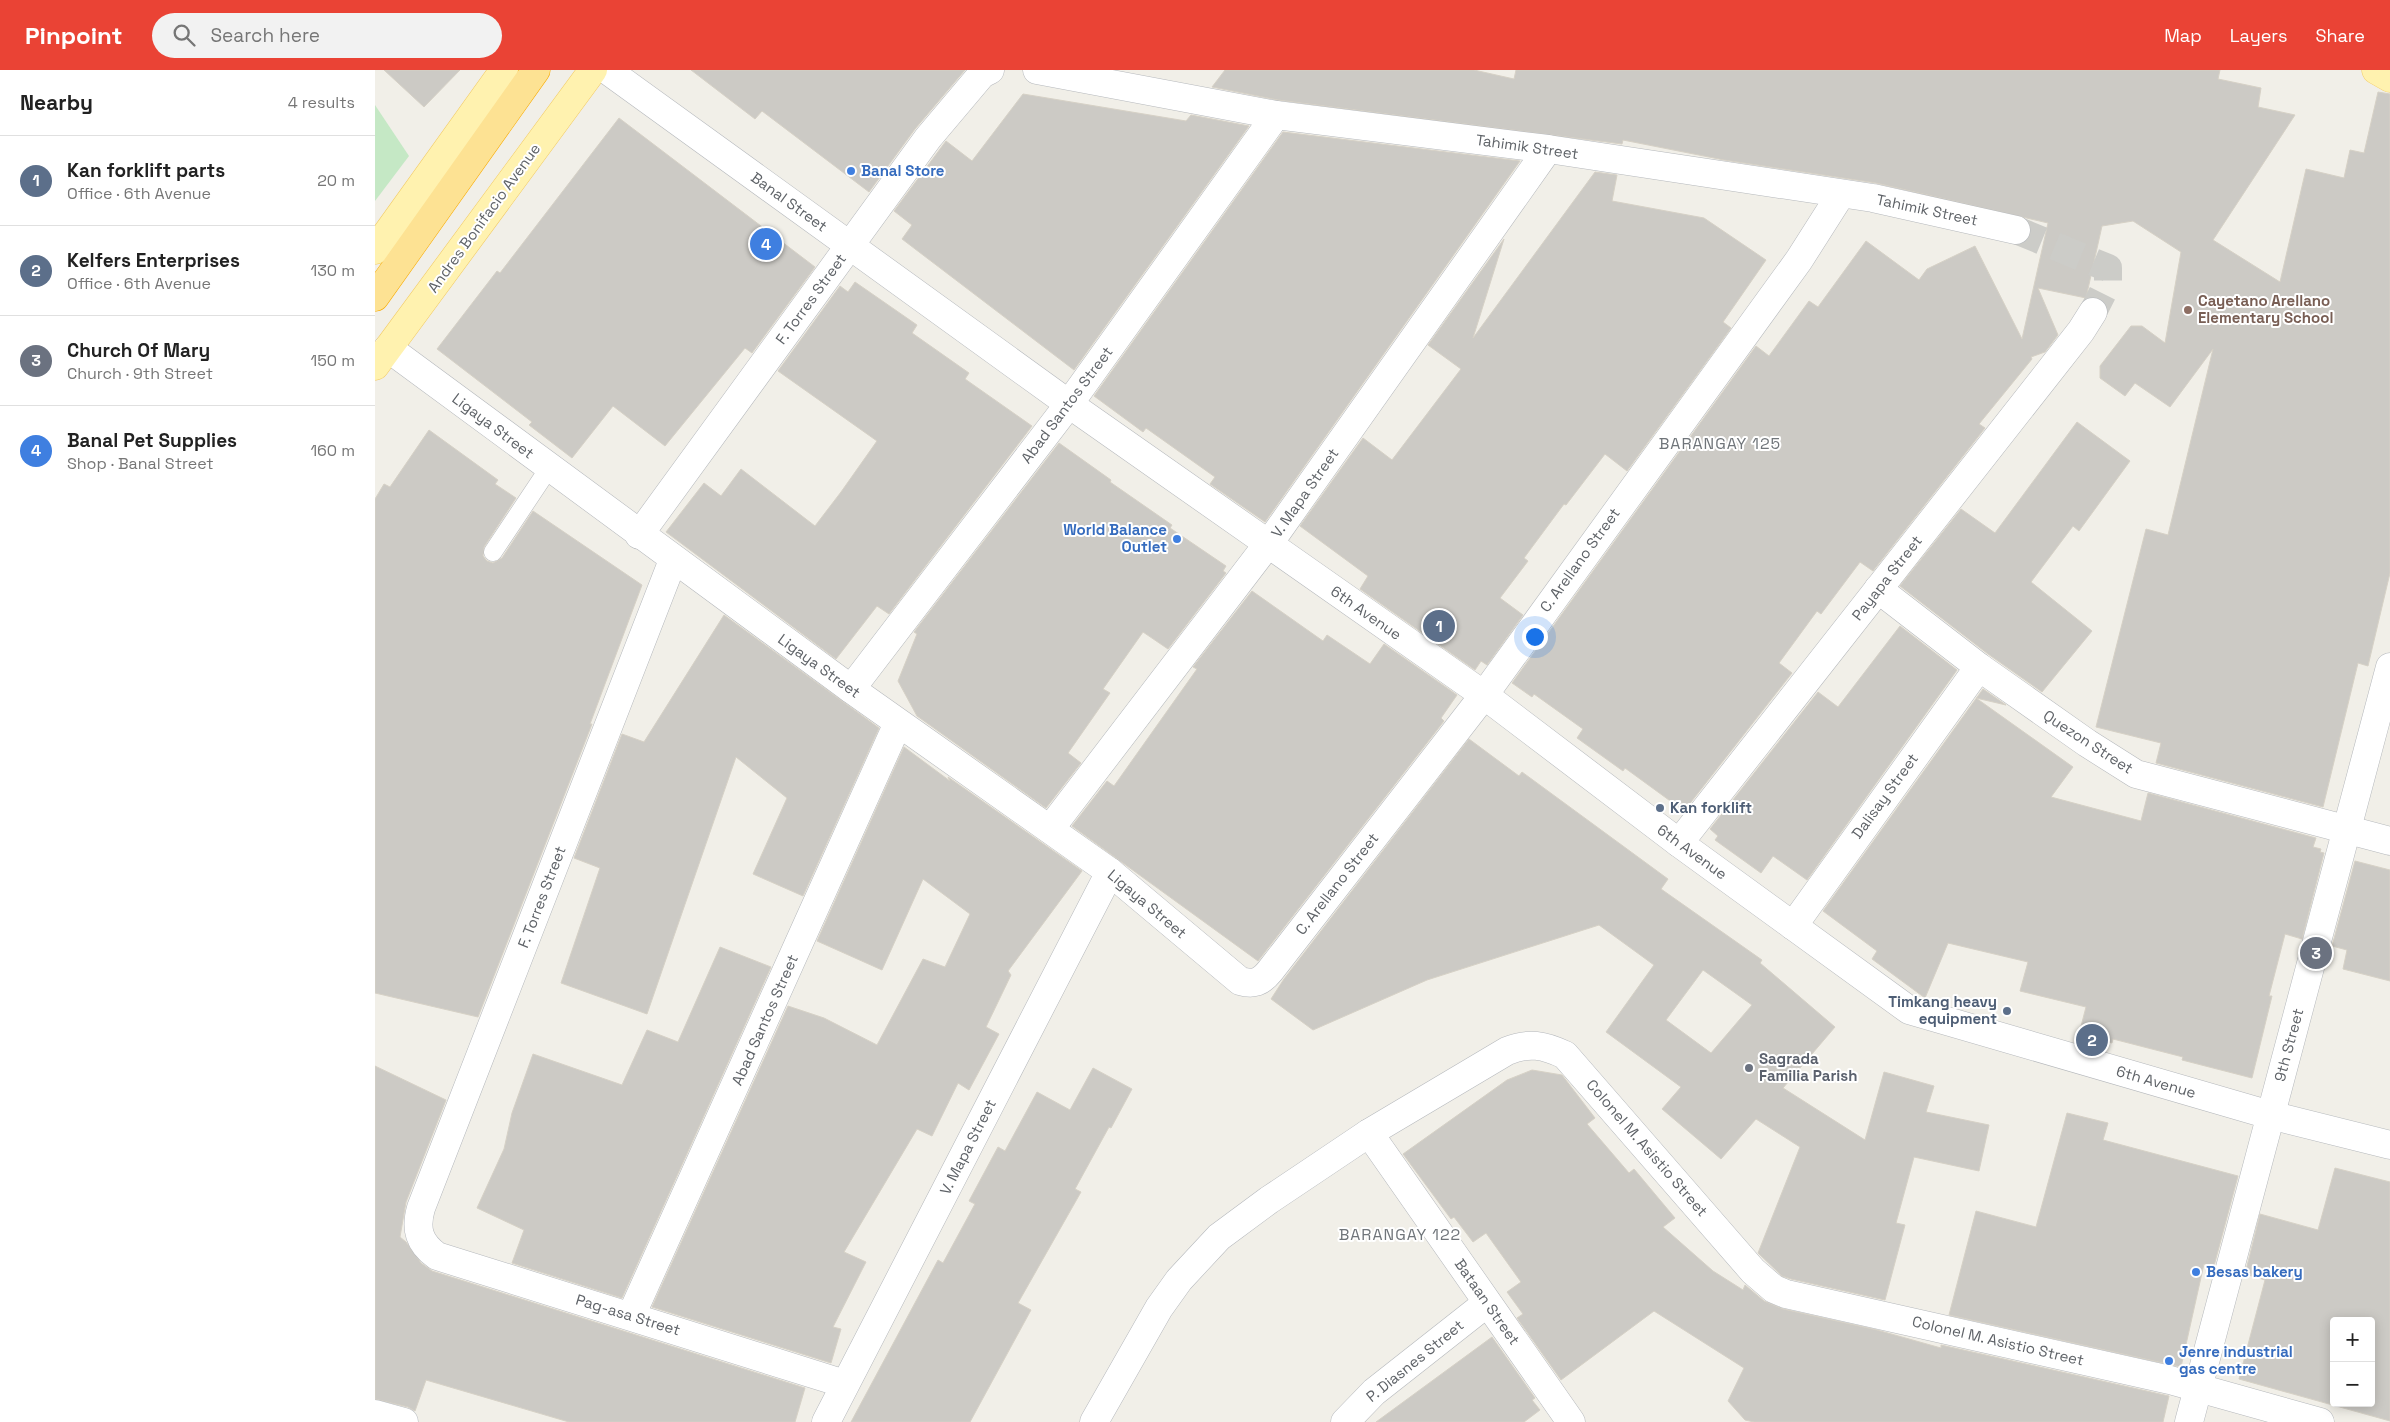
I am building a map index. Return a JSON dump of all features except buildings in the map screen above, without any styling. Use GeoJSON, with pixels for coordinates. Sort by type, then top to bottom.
{"type":"FeatureCollection","features":[{"type":"Feature","properties":{"kind":"highway"},"geometry":{"type":"LineString","coordinates":[[375,297],[536,70]]}},
{"type":"Feature","properties":{"kind":"main road"},"geometry":{"type":"LineString","coordinates":[[375,250],[504,70]]}},
{"type":"Feature","properties":{"kind":"main road","name":"Andres Bonifacio Avenue"},"geometry":{"type":"LineString","coordinates":[[382,357],[593,70]]}},
{"type":"Feature","properties":{"kind":"main road"},"geometry":{"type":"LineString","coordinates":[[2376,70],[2390,78]]}},
{"type":"Feature","properties":{"kind":"street","name":"Banal Street"},"geometry":{"type":"LineString","coordinates":[[607,70],[1069,404]]}},
{"type":"Feature","properties":{"kind":"street","name":"F. Torres Street"},"geometry":{"type":"LineString","coordinates":[[639,535],[928,138],[981,74],[990,70]]}},
{"type":"Feature","properties":{"kind":"street","name":"Tahimik Street"},"geometry":{"type":"LineString","coordinates":[[1037,70],[1276,115],[1548,149],[1873,198],[2016,230]]}},
{"type":"Feature","properties":{"kind":"street","name":"Abad Santos Street"},"geometry":{"type":"LineString","coordinates":[[851,690],[1069,404],[1276,115]]}},
{"type":"Feature","properties":{"kind":"street","name":"V. Mapa Street"},"geometry":{"type":"LineString","coordinates":[[1050,829],[1268,545],[1548,149]]}},
{"type":"Feature","properties":{"kind":"street","name":"C. Arellano Street"},"geometry":{"type":"LineString","coordinates":[[1249,984],[1262,980],[1270,971],[1484,695],[1799,260],[1841,194]]}},
{"type":"Feature","properties":{"kind":"street","name":"Payapa Street"},"geometry":{"type":"LineString","coordinates":[[1679,843],[2075,339],[2093,312]]}},
{"type":"Feature","properties":{"kind":"street","name":"Ligaya Street"},"geometry":{"type":"LineString","coordinates":[[382,357],[549,468],[851,690],[1110,872],[1240,982],[1249,984]]}},
{"type":"Feature","properties":{"kind":"street","name":"6th Avenue"},"geometry":{"type":"LineString","coordinates":[[1069,404],[1484,695],[1679,843],[1909,1010],[2270,1115],[2390,1145]]}},
{"type":"Feature","properties":{"kind":"street","name":"F. Torres Street"},"geometry":{"type":"LineString","coordinates":[[418,1235],[417,1222],[421,1208],[673,560]]}},
{"type":"Feature","properties":{"kind":"street","name":"Quezon Street"},"geometry":{"type":"LineString","coordinates":[[1878,589],[1979,667],[2087,743],[2136,774],[2390,841]]}},
{"type":"Feature","properties":{"kind":"street","name":"Dalisay Street"},"geometry":{"type":"LineString","coordinates":[[1793,926],[1979,667]]}},
{"type":"Feature","properties":{"kind":"street","name":"9th Street"},"geometry":{"type":"LineString","coordinates":[[2189,1422],[2390,667]]}},
{"type":"Feature","properties":{"kind":"street","name":"Abad Santos Street"},"geometry":{"type":"LineString","coordinates":[[631,1316],[898,723]]}},
{"type":"Feature","properties":{"kind":"street","name":"V. Mapa Street"},"geometry":{"type":"LineString","coordinates":[[826,1422],[1110,872]]}},
{"type":"Feature","properties":{"kind":"street","name":"Colonel M. Asistio Street"},"geometry":{"type":"LineString","coordinates":[[1094,1422],[1159,1308],[1179,1280],[1219,1237],[1269,1200],[1369,1133],[1507,1051],[1521,1046],[1536,1044],[1565,1055],[1753,1270],[1775,1289],[1796,1296],[2198,1387],[2254,1405],[2320,1422]]}},
{"type":"Feature","properties":{"kind":"street","name":"Bataan Street"},"geometry":{"type":"LineString","coordinates":[[1369,1133],[1571,1422]]}},
{"type":"Feature","properties":{"kind":"street","name":"Pag-asa Street"},"geometry":{"type":"LineString","coordinates":[[418,1235],[426,1248],[437,1256],[845,1384]]}},
{"type":"Feature","properties":{"kind":"street","name":"P. Diasnes Street"},"geometry":{"type":"LineString","coordinates":[[1345,1422],[1374,1392],[1487,1303]]}},
{"type":"Feature","properties":{"kind":"street"},"geometry":{"type":"LineString","coordinates":[[375,1414],[404,1422]]}},
{"type":"Feature","properties":{"kind":"lane"},"geometry":{"type":"LineString","coordinates":[[493,552],[549,468]]}},
{"type":"Feature","properties":{"kind":"green space"},"geometry":{"type":"Polygon","coordinates":[[[375,105],[409,156],[375,201],[375,105]]]}},
{"type":"Feature","properties":{"kind":"tunnel"},"geometry":{"type":"LineString","coordinates":[[2016,230],[2108,268],[2108,282],[2093,312]]}},
{"type":"Feature","properties":{"kind":"place","name":"Banal Store"},"geometry":{"type":"Point","coordinates":[851,171]}},
{"type":"Feature","properties":{"kind":"place","name":"Banal Pet Supplies"},"geometry":{"type":"Point","coordinates":[766,244]}},
{"type":"Feature","properties":{"kind":"place","name":"Cayetano Arellano Elementary School"},"geometry":{"type":"Point","coordinates":[2188,310]}},
{"type":"Feature","properties":{"kind":"place","name":"World Balance Outlet"},"geometry":{"type":"Point","coordinates":[1177,539]}},
{"type":"Feature","properties":{"kind":"place","name":"Kan forklift parts"},"geometry":{"type":"Point","coordinates":[1439,626]}},
{"type":"Feature","properties":{"kind":"place","name":"Kan forklift"},"geometry":{"type":"Point","coordinates":[1660,808]}},
{"type":"Feature","properties":{"kind":"place","name":"Church Of Mary"},"geometry":{"type":"Point","coordinates":[2316,953]}},
{"type":"Feature","properties":{"kind":"place","name":"Timkang heavy equipment"},"geometry":{"type":"Point","coordinates":[2007,1011]}},
{"type":"Feature","properties":{"kind":"place","name":"Kelfers Enterprises"},"geometry":{"type":"Point","coordinates":[2092,1040]}},
{"type":"Feature","properties":{"kind":"place","name":"Sagrada Familia Parish"},"geometry":{"type":"Point","coordinates":[1749,1068]}},
{"type":"Feature","properties":{"kind":"place","name":"Besas bakery"},"geometry":{"type":"Point","coordinates":[2196,1272]}},
{"type":"Feature","properties":{"kind":"place","name":"Jenre industrial gas centre"},"geometry":{"type":"Point","coordinates":[2169,1361]}},
{"type":"Feature","properties":{"kind":"district","name":"BARANGAY 125"},"geometry":{"type":"Point","coordinates":[1720,443]}},
{"type":"Feature","properties":{"kind":"district","name":"BARANGAY 122"},"geometry":{"type":"Point","coordinates":[1400,1234]}}]}
